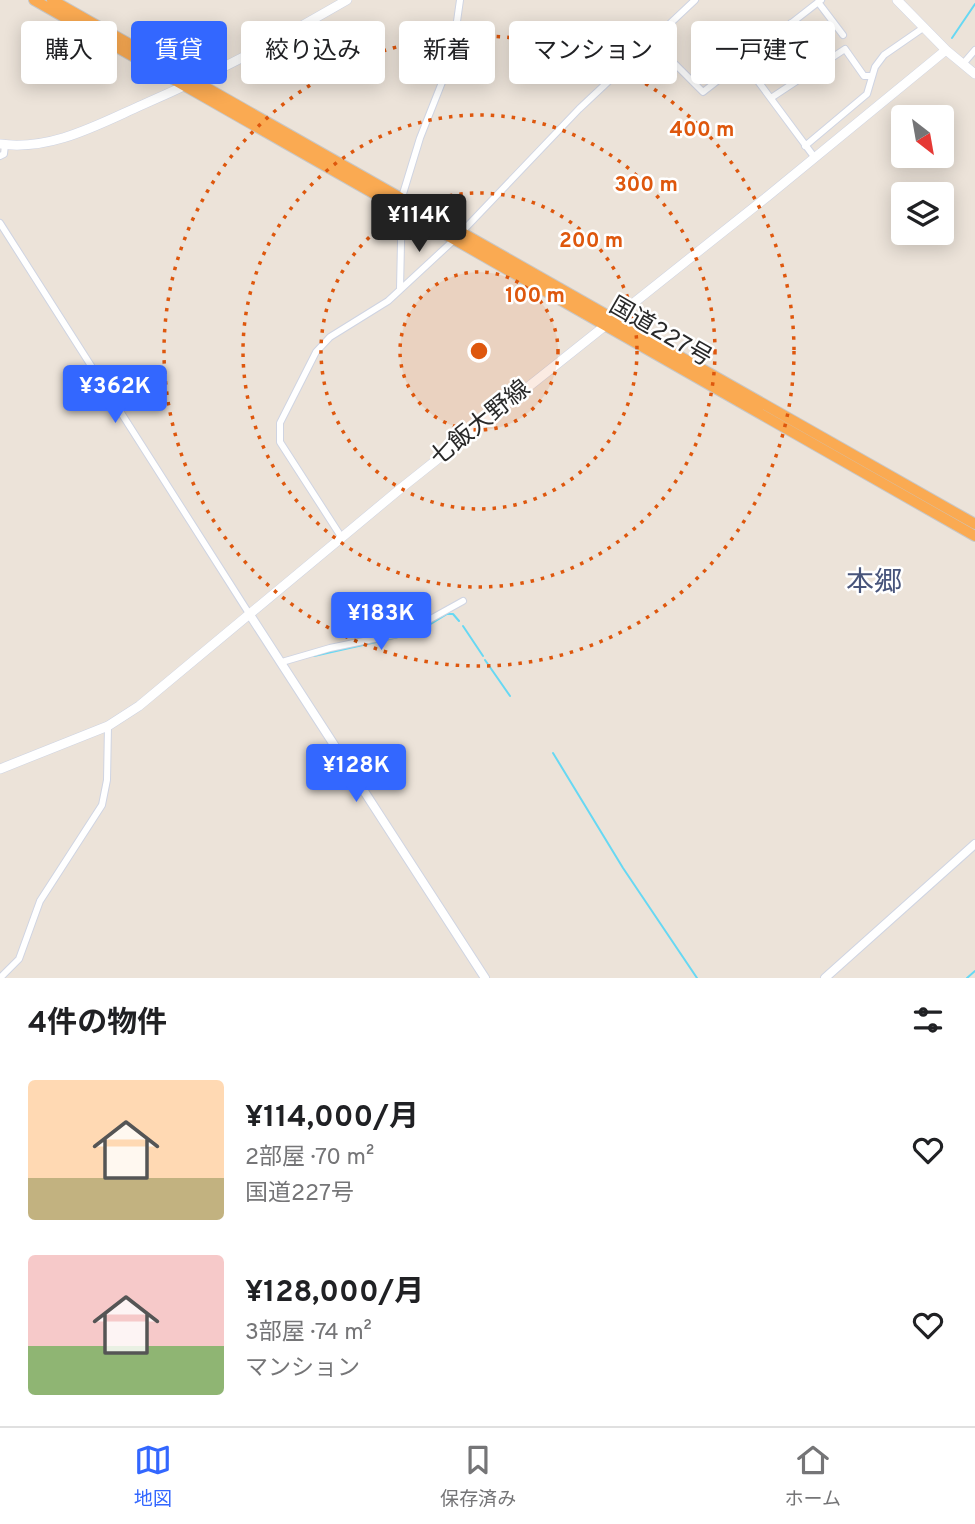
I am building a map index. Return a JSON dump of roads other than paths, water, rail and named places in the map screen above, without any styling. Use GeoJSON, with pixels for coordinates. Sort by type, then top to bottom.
{"type":"FeatureCollection","features":[{"type":"Feature","properties":{"kind":"highway","name":"国道227号"},"geometry":{"type":"LineString","coordinates":[[34,0],[131,52]]}},
{"type":"Feature","properties":{"kind":"highway","name":"国道227号"},"geometry":{"type":"LineString","coordinates":[[52,0],[131,48]]}},
{"type":"Feature","properties":{"kind":"highway","name":"国道227号"},"geometry":{"type":"LineString","coordinates":[[191,84],[401,202],[975,536]]}},
{"type":"Feature","properties":{"kind":"highway","name":"国道227号"},"geometry":{"type":"LineString","coordinates":[[609,322],[971,518]]}},
{"type":"Feature","properties":{"kind":"main road"},"geometry":{"type":"LineString","coordinates":[[227,65],[347,0]]}},
{"type":"Feature","properties":{"kind":"main road"},"geometry":{"type":"LineString","coordinates":[[897,0],[946,50],[975,74]]}},
{"type":"Feature","properties":{"kind":"main road","name":"七飯大野線"},"geometry":{"type":"LineString","coordinates":[[0,769],[108,726],[139,706],[342,538],[946,50]]}},
{"type":"Feature","properties":{"kind":"main road"},"geometry":{"type":"LineString","coordinates":[[3,144],[34,145],[62,139],[191,84]]}},
{"type":"Feature","properties":{"kind":"street"},"geometry":{"type":"LineString","coordinates":[[400,289],[401,202],[420,138],[452,57],[460,0]]}},
{"type":"Feature","properties":{"kind":"street"},"geometry":{"type":"LineString","coordinates":[[672,21],[695,0]]}},
{"type":"Feature","properties":{"kind":"street"},"geometry":{"type":"LineString","coordinates":[[794,21],[820,1],[843,35]]}},
{"type":"Feature","properties":{"kind":"street"},"geometry":{"type":"LineString","coordinates":[[805,146],[867,94],[872,76],[884,55],[923,28]]}},
{"type":"Feature","properties":{"kind":"street"},"geometry":{"type":"LineString","coordinates":[[835,55],[845,49],[864,76],[872,76]]}},
{"type":"Feature","properties":{"kind":"street"},"geometry":{"type":"LineString","coordinates":[[963,64],[975,50]]}},
{"type":"Feature","properties":{"kind":"street"},"geometry":{"type":"LineString","coordinates":[[677,66],[691,80]]}},
{"type":"Feature","properties":{"kind":"street"},"geometry":{"type":"LineString","coordinates":[[342,538],[280,442],[280,426],[289,402],[324,342],[388,301],[458,235],[606,84]]}},
{"type":"Feature","properties":{"kind":"street"},"geometry":{"type":"LineString","coordinates":[[695,84],[703,92],[713,84]]}},
{"type":"Feature","properties":{"kind":"street"},"geometry":{"type":"LineString","coordinates":[[762,84],[815,158]]}},
{"type":"Feature","properties":{"kind":"street"},"geometry":{"type":"LineString","coordinates":[[771,98],[792,84]]}},
{"type":"Feature","properties":{"kind":"street"},"geometry":{"type":"LineString","coordinates":[[0,156],[4,154],[3,144]]}},
{"type":"Feature","properties":{"kind":"street"},"geometry":{"type":"LineString","coordinates":[[0,223],[485,978]]}},
{"type":"Feature","properties":{"kind":"street"},"geometry":{"type":"LineString","coordinates":[[954,524],[971,518]]}},
{"type":"Feature","properties":{"kind":"street"},"geometry":{"type":"LineString","coordinates":[[282,662],[330,648],[407,632],[463,601]]}},
{"type":"Feature","properties":{"kind":"street"},"geometry":{"type":"LineString","coordinates":[[0,978],[12,968],[24,950],[40,901],[102,805],[107,780],[108,726]]}},
{"type":"Feature","properties":{"kind":"street"},"geometry":{"type":"LineString","coordinates":[[825,978],[975,844]]}},
{"type":"Feature","properties":{"kind":"waterway"},"geometry":{"type":"LineString","coordinates":[[952,38],[975,4]]}},
{"type":"Feature","properties":{"kind":"waterway"},"geometry":{"type":"LineString","coordinates":[[314,656],[416,633],[447,614],[453,614],[459,621]]}},
{"type":"Feature","properties":{"kind":"waterway"},"geometry":{"type":"LineString","coordinates":[[463,626],[483,656]]}},
{"type":"Feature","properties":{"kind":"waterway"},"geometry":{"type":"LineString","coordinates":[[485,660],[510,696]]}},
{"type":"Feature","properties":{"kind":"waterway"},"geometry":{"type":"LineString","coordinates":[[553,753],[623,868],[697,978]]}},
{"type":"Feature","properties":{"kind":"waterway"},"geometry":{"type":"LineString","coordinates":[[967,978],[975,971]]}},
{"type":"Feature","properties":{"kind":"district","name":"本郷"},"geometry":{"type":"Point","coordinates":[874,584]}}]}
